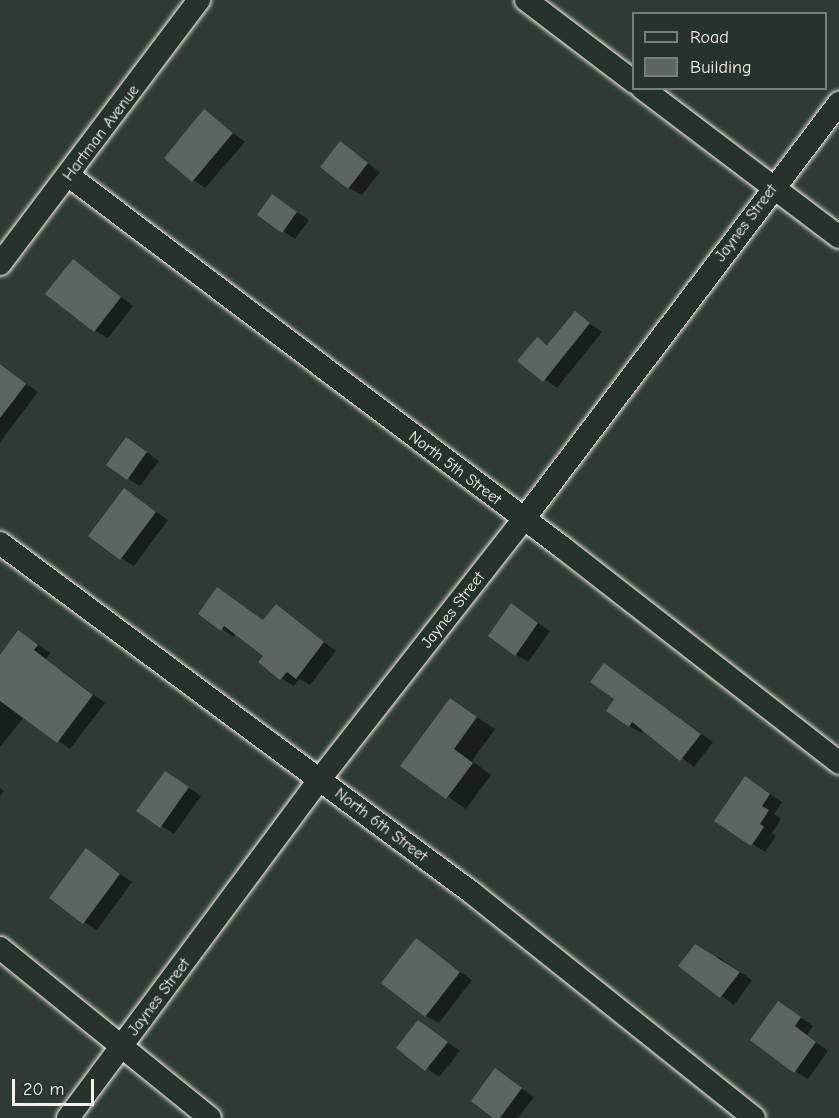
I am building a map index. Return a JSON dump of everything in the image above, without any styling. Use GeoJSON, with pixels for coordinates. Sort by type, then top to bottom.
{"type":"FeatureCollection","features":[{"type":"Feature","properties":{"kind":"street","name":"Hartman Avenue"},"geometry":{"type":"LineString","coordinates":[[0,264],[69,176],[199,0]]}},
{"type":"Feature","properties":{"kind":"street"},"geometry":{"type":"LineString","coordinates":[[526,0],[632,81]]}},
{"type":"Feature","properties":{"kind":"street"},"geometry":{"type":"LineString","coordinates":[[645,90],[839,237]]}},
{"type":"Feature","properties":{"kind":"street","name":"Jaynes Street"},"geometry":{"type":"LineString","coordinates":[[68,1118],[320,779],[524,519],[839,104]]}},
{"type":"Feature","properties":{"kind":"street","name":"North 5th Street"},"geometry":{"type":"LineString","coordinates":[[69,176],[524,519],[839,763]]}},
{"type":"Feature","properties":{"kind":"street","name":"North 6th Street"},"geometry":{"type":"LineString","coordinates":[[0,543],[471,892],[754,1118]]}},
{"type":"Feature","properties":{"kind":"street"},"geometry":{"type":"LineString","coordinates":[[0,948],[210,1118]]}},
{"type":"Feature","properties":{"kind":"building"},"geometry":{"type":"Polygon","coordinates":[[[204,109],[233,133],[192,182],[164,158],[204,109]]]}},
{"type":"Feature","properties":{"kind":"building"},"geometry":{"type":"Polygon","coordinates":[[[340,141],[368,163],[348,189],[320,167],[340,141]]]}},
{"type":"Feature","properties":{"kind":"building"},"geometry":{"type":"Polygon","coordinates":[[[272,194],[297,212],[282,233],[257,215],[272,194]]]}},
{"type":"Feature","properties":{"kind":"building"},"geometry":{"type":"Polygon","coordinates":[[[73,259],[121,297],[94,332],[45,294],[73,259]]]}},
{"type":"Feature","properties":{"kind":"building"},"geometry":{"type":"Polygon","coordinates":[[[575,311],[590,323],[543,382],[517,361],[537,337],[547,345],[575,311]]]}},
{"type":"Feature","properties":{"kind":"building"},"geometry":{"type":"Polygon","coordinates":[[[0,364],[26,384],[0,418],[0,364]]]}},
{"type":"Feature","properties":{"kind":"building"},"geometry":{"type":"Polygon","coordinates":[[[126,437],[147,452],[127,480],[106,465],[126,437]]]}},
{"type":"Feature","properties":{"kind":"building"},"geometry":{"type":"Polygon","coordinates":[[[124,488],[156,512],[120,560],[88,536],[124,488]]]}},
{"type":"Feature","properties":{"kind":"building"},"geometry":{"type":"Polygon","coordinates":[[[217,587],[263,620],[276,604],[324,642],[296,679],[287,672],[280,680],[258,662],[263,656],[224,626],[221,631],[198,614],[217,587]]]}},
{"type":"Feature","properties":{"kind":"building"},"geometry":{"type":"Polygon","coordinates":[[[511,603],[538,623],[515,656],[488,636],[511,603]]]}},
{"type":"Feature","properties":{"kind":"building"},"geometry":{"type":"Polygon","coordinates":[[[18,630],[38,645],[34,650],[93,695],[57,743],[0,701],[0,655],[18,630]]]}},
{"type":"Feature","properties":{"kind":"building"},"geometry":{"type":"Polygon","coordinates":[[[604,663],[701,734],[680,761],[632,722],[629,727],[606,711],[614,699],[590,682],[604,663]]]}},
{"type":"Feature","properties":{"kind":"building"},"geometry":{"type":"Polygon","coordinates":[[[450,698],[477,717],[454,749],[473,763],[446,799],[400,766],[450,698]]]}},
{"type":"Feature","properties":{"kind":"building"},"geometry":{"type":"Polygon","coordinates":[[[165,771],[189,787],[160,828],[136,811],[165,771]]]}},
{"type":"Feature","properties":{"kind":"building"},"geometry":{"type":"Polygon","coordinates":[[[745,776],[770,794],[762,806],[769,810],[760,824],[764,827],[751,846],[714,821],[745,776]]]}},
{"type":"Feature","properties":{"kind":"building"},"geometry":{"type":"Polygon","coordinates":[[[86,848],[120,874],[83,924],[49,898],[86,848]]]}},
{"type":"Feature","properties":{"kind":"building"},"geometry":{"type":"Polygon","coordinates":[[[416,938],[460,972],[425,1017],[381,983],[416,938]]]}},
{"type":"Feature","properties":{"kind":"building"},"geometry":{"type":"Polygon","coordinates":[[[695,944],[740,972],[720,998],[678,966],[695,944]]]}},
{"type":"Feature","properties":{"kind":"building"},"geometry":{"type":"Polygon","coordinates":[[[778,1001],[801,1017],[795,1026],[816,1042],[794,1073],[750,1040],[778,1001]]]}},
{"type":"Feature","properties":{"kind":"building"},"geometry":{"type":"Polygon","coordinates":[[[418,1020],[448,1042],[425,1071],[396,1048],[418,1020]]]}},
{"type":"Feature","properties":{"kind":"building"},"geometry":{"type":"Polygon","coordinates":[[[495,1068],[522,1088],[500,1118],[493,1118],[471,1101],[495,1068]]]}}]}
